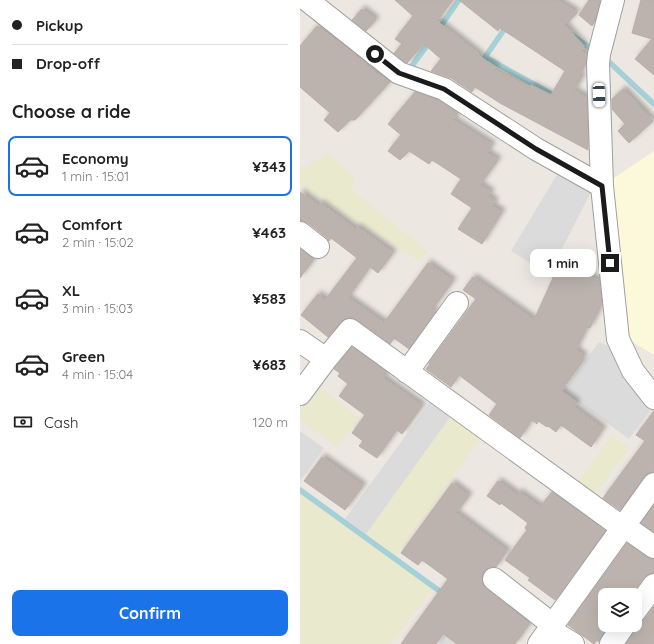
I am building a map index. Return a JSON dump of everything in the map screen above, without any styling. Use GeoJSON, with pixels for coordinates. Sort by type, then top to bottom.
{"type":"FeatureCollection","features":[{"type":"Feature","properties":{"kind":"street"},"geometry":{"type":"LineString","coordinates":[[613,0],[599,54],[598,64],[602,186],[618,339],[632,371],[654,398]]}},
{"type":"Feature","properties":{"kind":"street"},"geometry":{"type":"LineString","coordinates":[[313,2],[399,73],[444,89],[536,149],[602,186]]}},
{"type":"Feature","properties":{"kind":"street"},"geometry":{"type":"LineString","coordinates":[[300,233],[318,246]]}},
{"type":"Feature","properties":{"kind":"street"},"geometry":{"type":"LineString","coordinates":[[408,372],[457,303]]}},
{"type":"Feature","properties":{"kind":"street"},"geometry":{"type":"LineString","coordinates":[[300,394],[350,330],[654,547]]}},
{"type":"Feature","properties":{"kind":"street"},"geometry":{"type":"LineString","coordinates":[[300,341],[326,359]]}},
{"type":"Feature","properties":{"kind":"street"},"geometry":{"type":"LineString","coordinates":[[548,633],[654,484]]}},
{"type":"Feature","properties":{"kind":"street"},"geometry":{"type":"LineString","coordinates":[[494,579],[548,633],[573,644]]}},
{"type":"Feature","properties":{"kind":"street"},"geometry":{"type":"LineString","coordinates":[[642,601],[654,585]]}},
{"type":"Feature","properties":{"kind":"street"},"geometry":{"type":"LineString","coordinates":[[611,644],[619,632]]}},
{"type":"Feature","properties":{"kind":"shaded area"},"geometry":{"type":"Polygon","coordinates":[[[654,151],[654,355],[624,337],[608,182],[654,151]]]}},
{"type":"Feature","properties":{"kind":"shaded area"},"geometry":{"type":"Polygon","coordinates":[[[561,168],[592,190],[549,274],[511,251],[561,168]]]}},
{"type":"Feature","properties":{"kind":"shaded area"},"geometry":{"type":"Polygon","coordinates":[[[599,342],[617,350],[654,405],[629,439],[563,391],[599,342]]]}},
{"type":"Feature","properties":{"kind":"shaded area"},"geometry":{"type":"Polygon","coordinates":[[[433,398],[453,413],[366,534],[345,519],[433,398]]]}},
{"type":"Feature","properties":{"kind":"shaded area"},"geometry":{"type":"Polygon","coordinates":[[[300,431],[324,448],[300,481],[300,431]]]}},
{"type":"Feature","properties":{"kind":"shaded area"},"geometry":{"type":"Polygon","coordinates":[[[444,636],[456,644],[438,644],[444,636]]]}},
{"type":"Feature","properties":{"kind":"green space"},"geometry":{"type":"Polygon","coordinates":[[[327,152],[356,178],[351,189],[427,251],[419,261],[300,186],[300,163],[306,168],[327,152]]]}},
{"type":"Feature","properties":{"kind":"green space"},"geometry":{"type":"Polygon","coordinates":[[[317,385],[359,417],[337,447],[300,420],[300,409],[317,385]]]}},
{"type":"Feature","properties":{"kind":"green space"},"geometry":{"type":"Polygon","coordinates":[[[453,413],[483,435],[396,556],[366,534],[453,413]]]}},
{"type":"Feature","properties":{"kind":"green space"},"geometry":{"type":"Polygon","coordinates":[[[612,435],[629,448],[592,499],[575,486],[612,435]]]}},
{"type":"Feature","properties":{"kind":"green space"},"geometry":{"type":"Polygon","coordinates":[[[300,492],[433,589],[391,644],[300,644],[300,492]]]}},
{"type":"Feature","properties":{"kind":"building"},"geometry":{"type":"Polygon","coordinates":[[[395,0],[453,0],[437,21],[480,55],[479,56],[496,67],[494,70],[530,88],[531,85],[551,95],[565,71],[500,28],[498,31],[459,0],[557,0],[577,13],[565,25],[584,46],[582,50],[586,54],[586,64],[579,75],[582,77],[574,91],[587,98],[588,150],[500,103],[475,87],[472,92],[451,78],[431,71],[441,59],[424,44],[407,63],[405,62],[394,53],[402,44],[395,39],[413,16],[395,0]]]}},
{"type":"Feature","properties":{"kind":"building"},"geometry":{"type":"Polygon","coordinates":[[[589,0],[600,0],[595,21],[592,26],[579,15],[589,0]]]}},
{"type":"Feature","properties":{"kind":"building"},"geometry":{"type":"Polygon","coordinates":[[[641,0],[654,0],[654,75],[635,59],[652,39],[632,33],[641,0]]]}},
{"type":"Feature","properties":{"kind":"building"},"geometry":{"type":"Polygon","coordinates":[[[362,9],[376,20],[366,31],[352,20],[362,9]]]}},
{"type":"Feature","properties":{"kind":"building"},"geometry":{"type":"Polygon","coordinates":[[[317,26],[350,50],[378,75],[379,73],[390,82],[355,120],[350,120],[338,132],[324,120],[330,113],[300,87],[300,46],[317,26]]]}},
{"type":"Feature","properties":{"kind":"building"},"geometry":{"type":"Polygon","coordinates":[[[623,89],[653,121],[629,143],[618,131],[625,124],[612,109],[612,99],[623,89]]]}},
{"type":"Feature","properties":{"kind":"building"},"geometry":{"type":"Polygon","coordinates":[[[415,92],[438,100],[458,113],[453,120],[492,145],[487,153],[498,160],[480,185],[491,192],[488,197],[495,201],[492,206],[502,212],[482,244],[458,229],[472,208],[451,194],[461,179],[432,160],[429,164],[409,151],[400,160],[388,151],[401,135],[388,124],[415,92]]]}},
{"type":"Feature","properties":{"kind":"building"},"geometry":{"type":"Polygon","coordinates":[[[300,192],[319,206],[320,203],[355,229],[357,227],[393,253],[378,273],[370,267],[348,298],[384,323],[428,263],[453,281],[432,310],[435,312],[409,349],[394,338],[390,344],[352,318],[346,318],[328,337],[301,315],[318,294],[325,300],[357,258],[331,238],[329,241],[308,223],[300,221],[300,192]]]}},
{"type":"Feature","properties":{"kind":"building"},"geometry":{"type":"Polygon","coordinates":[[[300,249],[314,259],[300,278],[300,249]]]}},
{"type":"Feature","properties":{"kind":"building"},"geometry":{"type":"Polygon","coordinates":[[[559,260],[572,266],[574,263],[592,272],[590,277],[599,281],[602,303],[590,328],[587,327],[576,350],[584,356],[581,360],[583,361],[561,391],[577,403],[574,407],[603,429],[591,447],[561,425],[556,432],[538,421],[537,424],[532,420],[520,438],[489,415],[497,404],[459,375],[451,387],[426,369],[476,299],[463,290],[473,277],[534,320],[553,278],[551,276],[559,260]]]}},
{"type":"Feature","properties":{"kind":"building"},"geometry":{"type":"Polygon","coordinates":[[[352,347],[387,372],[383,378],[422,406],[402,434],[397,430],[377,458],[359,446],[363,441],[352,433],[365,415],[339,396],[348,384],[338,376],[340,373],[334,369],[352,347]]]}},
{"type":"Feature","properties":{"kind":"building"},"geometry":{"type":"Polygon","coordinates":[[[654,411],[654,472],[649,473],[644,477],[620,510],[603,498],[645,441],[636,435],[654,411]]]}},
{"type":"Feature","properties":{"kind":"building"},"geometry":{"type":"Polygon","coordinates":[[[322,457],[363,486],[345,510],[304,481],[322,457]]]}},
{"type":"Feature","properties":{"kind":"building"},"geometry":{"type":"Polygon","coordinates":[[[498,481],[517,495],[519,492],[540,507],[552,492],[605,531],[555,600],[528,580],[530,578],[505,560],[527,530],[525,528],[528,523],[501,503],[500,505],[487,496],[498,481]]]}},
{"type":"Feature","properties":{"kind":"building"},"geometry":{"type":"Polygon","coordinates":[[[452,483],[469,496],[456,513],[507,551],[496,567],[490,567],[484,571],[482,578],[486,589],[530,623],[515,644],[457,644],[443,634],[436,644],[401,644],[448,579],[422,560],[418,565],[401,553],[452,483]]]}},
{"type":"Feature","properties":{"kind":"building"},"geometry":{"type":"Polygon","coordinates":[[[654,505],[654,532],[641,523],[654,505]]]}},
{"type":"Feature","properties":{"kind":"building"},"geometry":{"type":"Polygon","coordinates":[[[627,543],[647,557],[654,559],[654,573],[644,577],[636,588],[598,588],[598,632],[605,632],[599,642],[597,640],[594,644],[568,625],[627,543]]]}},
{"type":"Feature","properties":{"kind":"building"},"geometry":{"type":"Polygon","coordinates":[[[654,606],[654,644],[626,644],[634,632],[642,632],[642,621],[654,606]]]}},
{"type":"Feature","properties":{"kind":"waterway"},"geometry":{"type":"LineString","coordinates":[[438,30],[459,0]]}},
{"type":"Feature","properties":{"kind":"waterway"},"geometry":{"type":"LineString","coordinates":[[508,24],[485,57],[557,97]]}},
{"type":"Feature","properties":{"kind":"waterway"},"geometry":{"type":"LineString","coordinates":[[572,35],[593,50]]}},
{"type":"Feature","properties":{"kind":"waterway"},"geometry":{"type":"LineString","coordinates":[[411,67],[431,40]]}},
{"type":"Feature","properties":{"kind":"waterway"},"geometry":{"type":"LineString","coordinates":[[607,60],[654,104]]}},
{"type":"Feature","properties":{"kind":"waterway"},"geometry":{"type":"LineString","coordinates":[[300,490],[445,595]]}},
{"type":"Feature","properties":{"kind":"route"},"geometry":{"type":"LineString","coordinates":[[375,54],[399,73],[444,89],[536,149],[602,186],[610,263]]}}]}
